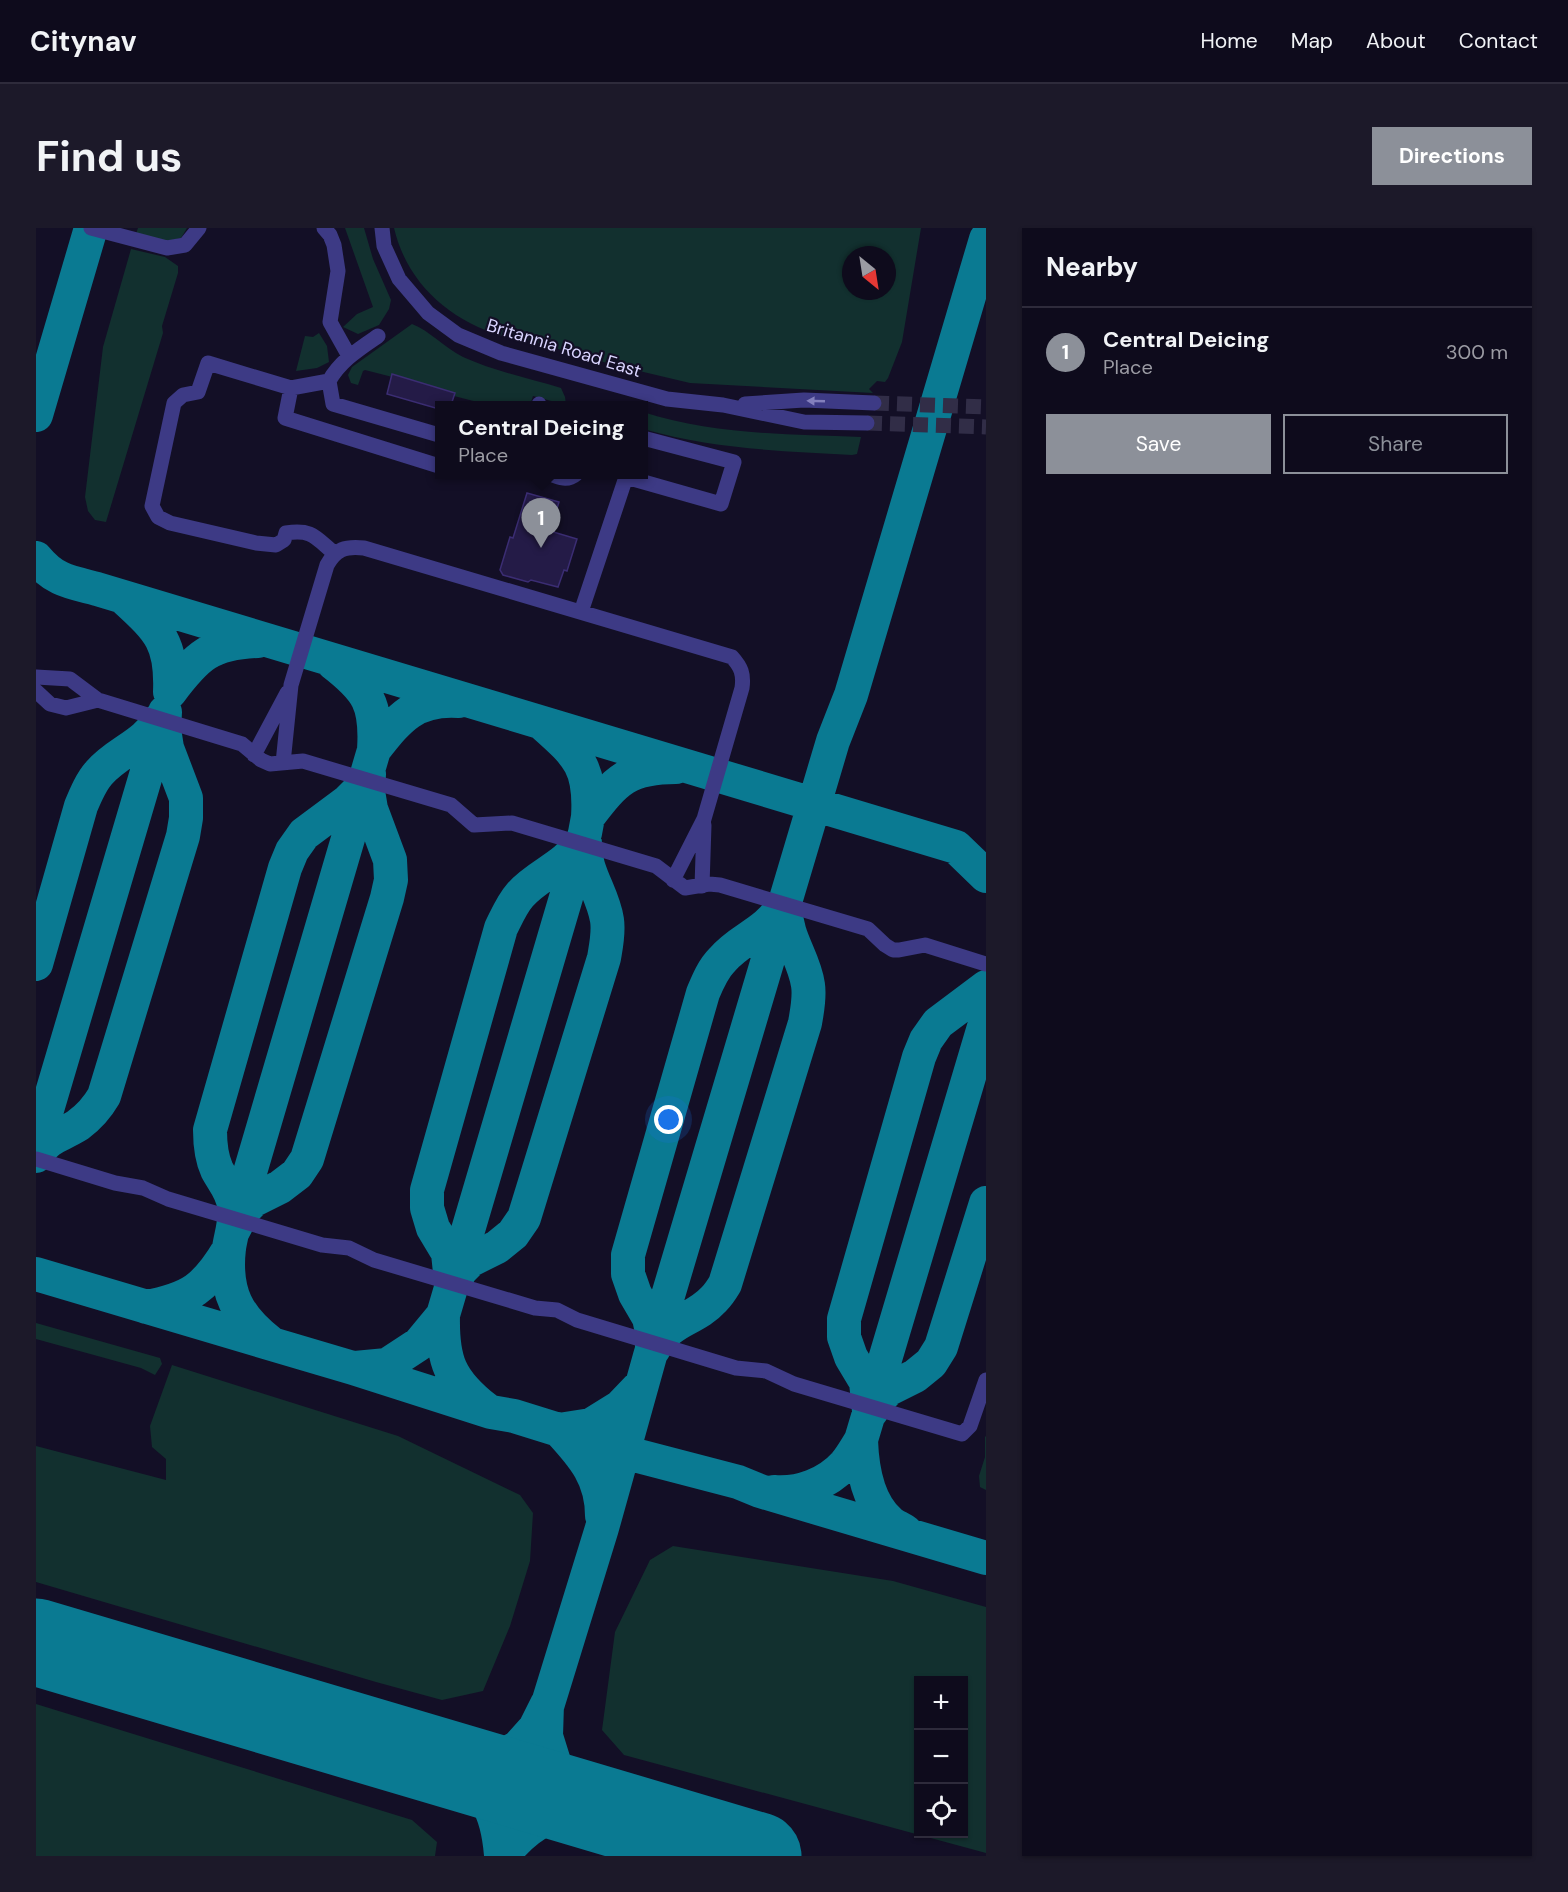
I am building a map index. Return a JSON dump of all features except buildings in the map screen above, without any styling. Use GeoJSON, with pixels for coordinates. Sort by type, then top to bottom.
{"type":"FeatureCollection","features":[{"type":"Feature","properties":{"kind":"street"},"geometry":{"type":"LineString","coordinates":[[91,228],[167,248],[185,245],[199,228]]}},
{"type":"Feature","properties":{"kind":"street"},"geometry":{"type":"LineString","coordinates":[[324,228],[334,245],[338,271],[330,322],[349,356]]}},
{"type":"Feature","properties":{"kind":"street","name":"Britannia Road East"},"geometry":{"type":"LineString","coordinates":[[382,228],[384,246],[399,279],[428,313],[458,335],[501,353],[667,399],[723,405],[804,422],[867,423]]}},
{"type":"Feature","properties":{"kind":"street"},"geometry":{"type":"LineString","coordinates":[[326,431],[333,404],[329,381],[335,370],[349,356],[378,336]]}},
{"type":"Feature","properties":{"kind":"street"},"geometry":{"type":"LineString","coordinates":[[329,381],[291,388],[208,363],[198,392],[183,395],[174,403],[152,506],[159,518],[170,523],[236,540],[276,545],[284,540],[286,533],[301,531],[312,534],[334,553]]}},
{"type":"Feature","properties":{"kind":"street"},"geometry":{"type":"LineString","coordinates":[[291,388],[285,418],[435,465]]}},
{"type":"Feature","properties":{"kind":"street","name":"Britannia Road East"},"geometry":{"type":"LineString","coordinates":[[723,405],[804,400],[874,403]]}},
{"type":"Feature","properties":{"kind":"street"},"geometry":{"type":"LineString","coordinates":[[333,404],[435,434]]}},
{"type":"Feature","properties":{"kind":"street"},"geometry":{"type":"LineString","coordinates":[[633,479],[721,504],[734,462],[648,439]]}},
{"type":"Feature","properties":{"kind":"street"},"geometry":{"type":"LineString","coordinates":[[580,612],[621,479]]}},
{"type":"Feature","properties":{"kind":"street"},"geometry":{"type":"LineString","coordinates":[[283,763],[291,685],[327,565],[334,553],[346,548],[363,548],[732,657],[744,678],[742,688],[704,819],[673,880]]}},
{"type":"Feature","properties":{"kind":"street"},"geometry":{"type":"LineString","coordinates":[[36,676],[70,679],[98,700],[242,744],[265,763],[303,761],[451,805],[474,825],[512,823],[656,867],[685,888],[720,885],[868,929],[893,950],[924,945],[986,964]]}},
{"type":"Feature","properties":{"kind":"street"},"geometry":{"type":"LineString","coordinates":[[50,704],[58,677]]}},
{"type":"Feature","properties":{"kind":"street"},"geometry":{"type":"LineString","coordinates":[[254,755],[291,685]]}},
{"type":"Feature","properties":{"kind":"street"},"geometry":{"type":"LineString","coordinates":[[36,691],[50,704],[66,708],[98,700]]}},
{"type":"Feature","properties":{"kind":"street"},"geometry":{"type":"LineString","coordinates":[[702,886],[704,819]]}},
{"type":"Feature","properties":{"kind":"street"},"geometry":{"type":"LineString","coordinates":[[36,1159],[115,1183],[142,1188],[168,1199],[322,1245],[349,1248],[374,1260],[535,1308],[557,1310],[577,1320],[736,1368],[766,1371],[794,1384],[962,1434],[970,1426],[986,1380]]}},
{"type":"Feature","properties":{"kind":"green space"},"geometry":{"type":"Polygon","coordinates":[[[138,228],[187,228],[181,238],[164,242],[136,234],[138,228]]]}},
{"type":"Feature","properties":{"kind":"green space"},"geometry":{"type":"Polygon","coordinates":[[[345,228],[364,228],[373,259],[391,300],[389,309],[379,325],[358,334],[343,327],[357,314],[373,307],[345,228]]]}},
{"type":"Feature","properties":{"kind":"green space"},"geometry":{"type":"Polygon","coordinates":[[[394,228],[921,228],[902,342],[888,378],[885,382],[877,381],[869,389],[873,393],[690,383],[614,365],[503,333],[502,336],[465,320],[448,309],[433,297],[409,266],[394,228]]]}},
{"type":"Feature","properties":{"kind":"green space"},"geometry":{"type":"Polygon","coordinates":[[[131,249],[165,257],[178,266],[178,273],[162,326],[163,333],[106,522],[95,520],[88,511],[85,497],[103,347],[131,249]]]}},
{"type":"Feature","properties":{"kind":"green space"},"geometry":{"type":"Polygon","coordinates":[[[412,324],[463,357],[561,388],[566,401],[551,401],[533,396],[531,401],[473,401],[454,396],[455,393],[365,370],[358,385],[351,383],[348,375],[352,367],[412,324]]]}},
{"type":"Feature","properties":{"kind":"green space"},"geometry":{"type":"Polygon","coordinates":[[[319,333],[327,346],[329,362],[317,368],[296,371],[305,336],[313,337],[319,333]]]}},
{"type":"Feature","properties":{"kind":"green space"},"geometry":{"type":"Polygon","coordinates":[[[648,413],[697,425],[751,432],[861,437],[857,454],[852,455],[747,448],[669,436],[648,430],[648,413]]]}},
{"type":"Feature","properties":{"kind":"green space"},"geometry":{"type":"Polygon","coordinates":[[[36,1323],[160,1358],[162,1364],[155,1375],[141,1368],[36,1339],[36,1323]]]}},
{"type":"Feature","properties":{"kind":"green space"},"geometry":{"type":"Polygon","coordinates":[[[172,1365],[398,1436],[520,1495],[533,1513],[530,1561],[510,1626],[483,1691],[442,1700],[36,1582],[36,1446],[166,1480],[166,1459],[152,1447],[150,1426],[172,1365]]]}},
{"type":"Feature","properties":{"kind":"green space"},"geometry":{"type":"Polygon","coordinates":[[[985,1436],[986,1490],[980,1487],[979,1476],[985,1457],[985,1436]]]}},
{"type":"Feature","properties":{"kind":"green space"},"geometry":{"type":"Polygon","coordinates":[[[673,1546],[893,1581],[986,1607],[986,1853],[931,1838],[968,1838],[968,1676],[914,1676],[914,1834],[624,1755],[602,1730],[615,1632],[650,1560],[673,1546]]]}},
{"type":"Feature","properties":{"kind":"green space"},"geometry":{"type":"Polygon","coordinates":[[[36,1704],[412,1820],[437,1842],[435,1856],[36,1856],[36,1704]]]}},
{"type":"Feature","properties":{"kind":"taxiway"},"geometry":{"type":"LineString","coordinates":[[36,415],[91,228]]}},
{"type":"Feature","properties":{"kind":"taxiway"},"geometry":{"type":"LineString","coordinates":[[501,1856],[602,1528],[650,1356],[833,741],[851,695],[986,239]]}},
{"type":"Feature","properties":{"kind":"taxiway"},"geometry":{"type":"LineString","coordinates":[[36,558],[50,572],[71,582],[956,847],[986,876]]}},
{"type":"Feature","properties":{"kind":"taxiway"},"geometry":{"type":"LineString","coordinates":[[125,599],[147,620],[166,649],[169,661],[170,692],[188,669],[206,654],[228,645],[258,641]]}},
{"type":"Feature","properties":{"kind":"taxiway"},"geometry":{"type":"LineString","coordinates":[[333,663],[355,682],[368,699],[374,721],[374,750],[409,712],[431,703],[459,701]]}},
{"type":"Feature","properties":{"kind":"taxiway"},"geometry":{"type":"LineString","coordinates":[[36,1156],[50,1140],[86,1119],[104,1096],[183,836],[186,798],[167,748],[164,729],[165,712]]}},
{"type":"Feature","properties":{"kind":"taxiway"},"geometry":{"type":"LineString","coordinates":[[36,964],[81,806],[89,788],[106,765],[139,742],[160,719]]}},
{"type":"Feature","properties":{"kind":"taxiway"},"geometry":{"type":"LineString","coordinates":[[36,1147],[162,721]]}},
{"type":"Feature","properties":{"kind":"taxiway"},"geometry":{"type":"LineString","coordinates":[[544,725],[566,746],[580,764],[587,786],[588,817],[615,785],[624,778],[646,770],[676,767]]}},
{"type":"Feature","properties":{"kind":"taxiway"},"geometry":{"type":"LineString","coordinates":[[236,1220],[374,750]]}},
{"type":"Feature","properties":{"kind":"taxiway"},"geometry":{"type":"LineString","coordinates":[[233,1231],[244,1210],[254,1200],[280,1187],[297,1174],[307,1159],[387,898],[391,880],[390,860],[371,809],[368,791],[369,774]]}},
{"type":"Feature","properties":{"kind":"taxiway"},"geometry":{"type":"LineString","coordinates":[[271,1343],[241,1313],[231,1291],[228,1264],[234,1207],[230,1192],[213,1160],[210,1130],[285,868],[292,851],[304,834],[347,802],[360,789],[369,774]]}},
{"type":"Feature","properties":{"kind":"taxiway"},"geometry":{"type":"LineString","coordinates":[[486,1409],[464,1388],[450,1368],[444,1345],[443,1315],[588,817]]}},
{"type":"Feature","properties":{"kind":"taxiway"},"geometry":{"type":"LineString","coordinates":[[451,1282],[448,1253],[433,1228],[427,1208],[427,1190],[501,928],[520,895],[535,881],[568,858],[581,842]]}},
{"type":"Feature","properties":{"kind":"taxiway"},"geometry":{"type":"LineString","coordinates":[[453,1283],[471,1260],[497,1247],[513,1234],[524,1218],[604,958],[607,920],[587,863],[585,843]]}},
{"type":"Feature","properties":{"kind":"taxiway"},"geometry":{"type":"LineString","coordinates":[[652,1349],[649,1318],[635,1294],[628,1274],[628,1255],[703,993],[711,975],[729,952],[769,923],[782,906]]}},
{"type":"Feature","properties":{"kind":"taxiway"},"geometry":{"type":"LineString","coordinates":[[653,1350],[667,1331],[706,1306],[725,1284],[805,1023],[808,985],[803,965],[788,928],[786,907]]}},
{"type":"Feature","properties":{"kind":"taxiway"},"geometry":{"type":"LineString","coordinates":[[869,1411],[866,1382],[851,1357],[844,1337],[844,1319],[919,1057],[926,1040],[938,1023],[986,987]]}},
{"type":"Feature","properties":{"kind":"taxiway"},"geometry":{"type":"LineString","coordinates":[[774,1492],[803,1489],[830,1477],[845,1464],[861,1440],[986,1020]]}},
{"type":"Feature","properties":{"kind":"taxiway"},"geometry":{"type":"LineString","coordinates":[[871,1412],[889,1389],[915,1376],[931,1363],[941,1347],[986,1203]]}},
{"type":"Feature","properties":{"kind":"taxiway"},"geometry":{"type":"LineString","coordinates":[[146,1307],[174,1300],[195,1290],[213,1273],[229,1249]]}},
{"type":"Feature","properties":{"kind":"taxiway"},"geometry":{"type":"LineString","coordinates":[[36,1274],[353,1368],[491,1412],[514,1416],[623,1452],[738,1482],[760,1491],[986,1558]]}},
{"type":"Feature","properties":{"kind":"taxiway"},"geometry":{"type":"LineString","coordinates":[[355,1368],[387,1365],[419,1344],[443,1315]]}},
{"type":"Feature","properties":{"kind":"taxiway"},"geometry":{"type":"LineString","coordinates":[[602,1516],[599,1490],[595,1479],[584,1459],[559,1430],[591,1425],[620,1407],[642,1384]]}},
{"type":"Feature","properties":{"kind":"taxiway"},"geometry":{"type":"LineString","coordinates":[[861,1440],[863,1462],[871,1495],[882,1514],[906,1532]]}},
{"type":"Feature","properties":{"kind":"taxiway"},"geometry":{"type":"LineString","coordinates":[[444,1763],[470,1766],[495,1760],[518,1747],[535,1728],[547,1704],[546,1736],[555,1765],[572,1791],[598,1808]]}},
{"type":"Feature","properties":{"kind":"taxiway"},"geometry":{"type":"LineString","coordinates":[[444,1763],[469,1781],[486,1800],[496,1824],[501,1855]]}},
{"type":"Feature","properties":{"kind":"taxiway"},"geometry":{"type":"LineString","coordinates":[[504,1854],[525,1833],[545,1819],[569,1812],[598,1808]]}},
{"type":"Feature","properties":{"kind":"runway"},"geometry":{"type":"LineString","coordinates":[[36,1642],[758,1856]]}},
{"type":"Feature","properties":{"kind":"tunnel"},"geometry":{"type":"LineString","coordinates":[[874,403],[986,407]]}},
{"type":"Feature","properties":{"kind":"tunnel"},"geometry":{"type":"LineString","coordinates":[[867,423],[986,427]]}},
{"type":"Feature","properties":{"kind":"place","name":"Central Deicing"},"geometry":{"type":"Point","coordinates":[541,548]}}]}
